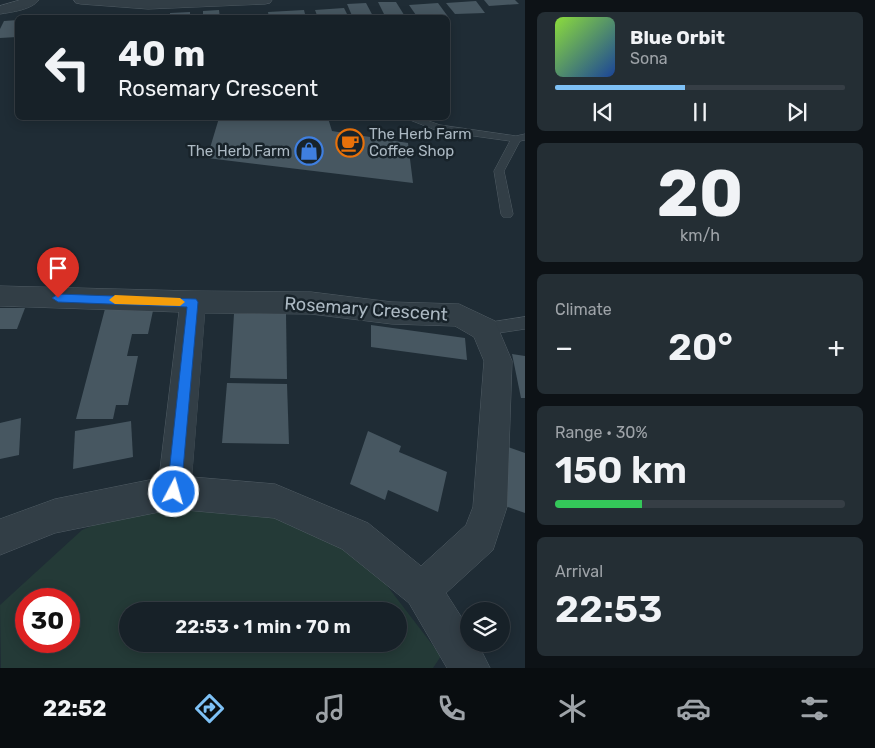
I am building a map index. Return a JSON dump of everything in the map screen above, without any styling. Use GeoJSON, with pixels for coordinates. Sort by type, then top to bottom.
{"type":"FeatureCollection","features":[{"type":"Feature","properties":{"kind":"street"},"geometry":{"type":"LineString","coordinates":[[0,10],[18,6],[32,0]]}},
{"type":"Feature","properties":{"kind":"street"},"geometry":{"type":"LineString","coordinates":[[81,0],[148,5],[265,0]]}},
{"type":"Feature","properties":{"kind":"street","name":"Rosemary Crescent"},"geometry":{"type":"LineString","coordinates":[[0,296],[193,302],[311,303],[392,313],[459,314],[485,329]]}},
{"type":"Feature","properties":{"kind":"street"},"geometry":{"type":"LineString","coordinates":[[174,492],[193,302]]}},
{"type":"Feature","properties":{"kind":"street"},"geometry":{"type":"LineString","coordinates":[[422,590],[480,536],[490,507],[498,361],[485,329]]}},
{"type":"Feature","properties":{"kind":"street"},"geometry":{"type":"LineString","coordinates":[[0,537],[55,516],[174,492],[275,501],[355,536],[422,590],[470,668]]}},
{"type":"Feature","properties":{"kind":"lane"},"geometry":{"type":"LineString","coordinates":[[418,120],[438,128],[520,138],[500,171],[507,214]]}},
{"type":"Feature","properties":{"kind":"lane"},"geometry":{"type":"LineString","coordinates":[[485,329],[525,323]]}},
{"type":"Feature","properties":{"kind":"green space"},"geometry":{"type":"Polygon","coordinates":[[[174,492],[355,536],[400,602],[119,602],[119,652],[407,652],[407,612],[441,656],[433,668],[1,668],[0,605],[15,591],[15,653],[80,653],[80,588],[19,588],[82,530],[174,492]]]}},
{"type":"Feature","properties":{"kind":"building"},"geometry":{"type":"Polygon","coordinates":[[[484,0],[515,0],[519,4],[489,6],[484,0]]]}},
{"type":"Feature","properties":{"kind":"building"},"geometry":{"type":"Polygon","coordinates":[[[476,1],[485,13],[455,14],[446,3],[476,1]]]}},
{"type":"Feature","properties":{"kind":"building"},"geometry":{"type":"Polygon","coordinates":[[[378,2],[396,2],[404,15],[384,15],[378,2]]]}},
{"type":"Feature","properties":{"kind":"building"},"geometry":{"type":"Polygon","coordinates":[[[366,3],[372,15],[352,15],[347,4],[366,3]]]}},
{"type":"Feature","properties":{"kind":"building"},"geometry":{"type":"Polygon","coordinates":[[[438,3],[447,15],[416,15],[409,5],[438,3]]]}},
{"type":"Feature","properties":{"kind":"building"},"geometry":{"type":"Polygon","coordinates":[[[344,8],[348,15],[317,15],[315,10],[344,8]]]}},
{"type":"Feature","properties":{"kind":"building"},"geometry":{"type":"Polygon","coordinates":[[[219,10],[220,15],[203,15],[203,11],[219,10]]]}},
{"type":"Feature","properties":{"kind":"building"},"geometry":{"type":"Polygon","coordinates":[[[304,10],[305,15],[268,15],[268,12],[304,10]]]}},
{"type":"Feature","properties":{"kind":"building"},"geometry":{"type":"Polygon","coordinates":[[[190,12],[190,15],[170,15],[170,13],[190,12]]]}},
{"type":"Feature","properties":{"kind":"building"},"geometry":{"type":"Polygon","coordinates":[[[15,20],[15,37],[0,38],[0,29],[4,21],[15,20]]]}},
{"type":"Feature","properties":{"kind":"building","name":"The Herb Farm"},"geometry":{"type":"Polygon","coordinates":[[[218,120],[329,120],[332,131],[408,143],[413,183],[207,158],[218,120]]]}},
{"type":"Feature","properties":{"kind":"building"},"geometry":{"type":"Polygon","coordinates":[[[106,305],[154,306],[148,334],[132,334],[127,356],[138,356],[128,405],[116,405],[113,419],[76,419],[106,305]]]}},
{"type":"Feature","properties":{"kind":"building"},"geometry":{"type":"Polygon","coordinates":[[[0,308],[25,308],[17,329],[0,329],[0,308]]]}},
{"type":"Feature","properties":{"kind":"building"},"geometry":{"type":"Polygon","coordinates":[[[234,314],[286,314],[287,379],[230,378],[234,314]]]}},
{"type":"Feature","properties":{"kind":"building"},"geometry":{"type":"Polygon","coordinates":[[[371,325],[465,338],[467,360],[371,347],[371,325]]]}},
{"type":"Feature","properties":{"kind":"building"},"geometry":{"type":"Polygon","coordinates":[[[512,354],[525,356],[525,398],[521,398],[512,354]]]}},
{"type":"Feature","properties":{"kind":"building"},"geometry":{"type":"Polygon","coordinates":[[[227,383],[287,384],[289,444],[222,443],[227,383]]]}},
{"type":"Feature","properties":{"kind":"building"},"geometry":{"type":"Polygon","coordinates":[[[21,418],[19,455],[0,459],[0,423],[21,418]]]}},
{"type":"Feature","properties":{"kind":"building"},"geometry":{"type":"Polygon","coordinates":[[[131,421],[133,457],[73,469],[75,431],[131,421]]]}},
{"type":"Feature","properties":{"kind":"building"},"geometry":{"type":"Polygon","coordinates":[[[368,431],[401,446],[399,452],[447,472],[438,512],[388,490],[385,500],[350,484],[368,431]]]}},
{"type":"Feature","properties":{"kind":"building"},"geometry":{"type":"Polygon","coordinates":[[[508,447],[525,453],[525,513],[502,505],[508,447]]]}},
{"type":"Feature","properties":{"kind":"slow traffic"},"geometry":{"type":"LineString","coordinates":[[115,300],[180,302]]}},
{"type":"Feature","properties":{"kind":"place","name":"The Herb Farm Coffee Shop"},"geometry":{"type":"Point","coordinates":[350,143]}},
{"type":"Feature","properties":{"kind":"place","name":"The Herb Farm"},"geometry":{"type":"Point","coordinates":[309,151]}},
{"type":"Feature","properties":{"kind":"route"},"geometry":{"type":"LineString","coordinates":[[58,298],[193,302],[174,492]]}}]}
